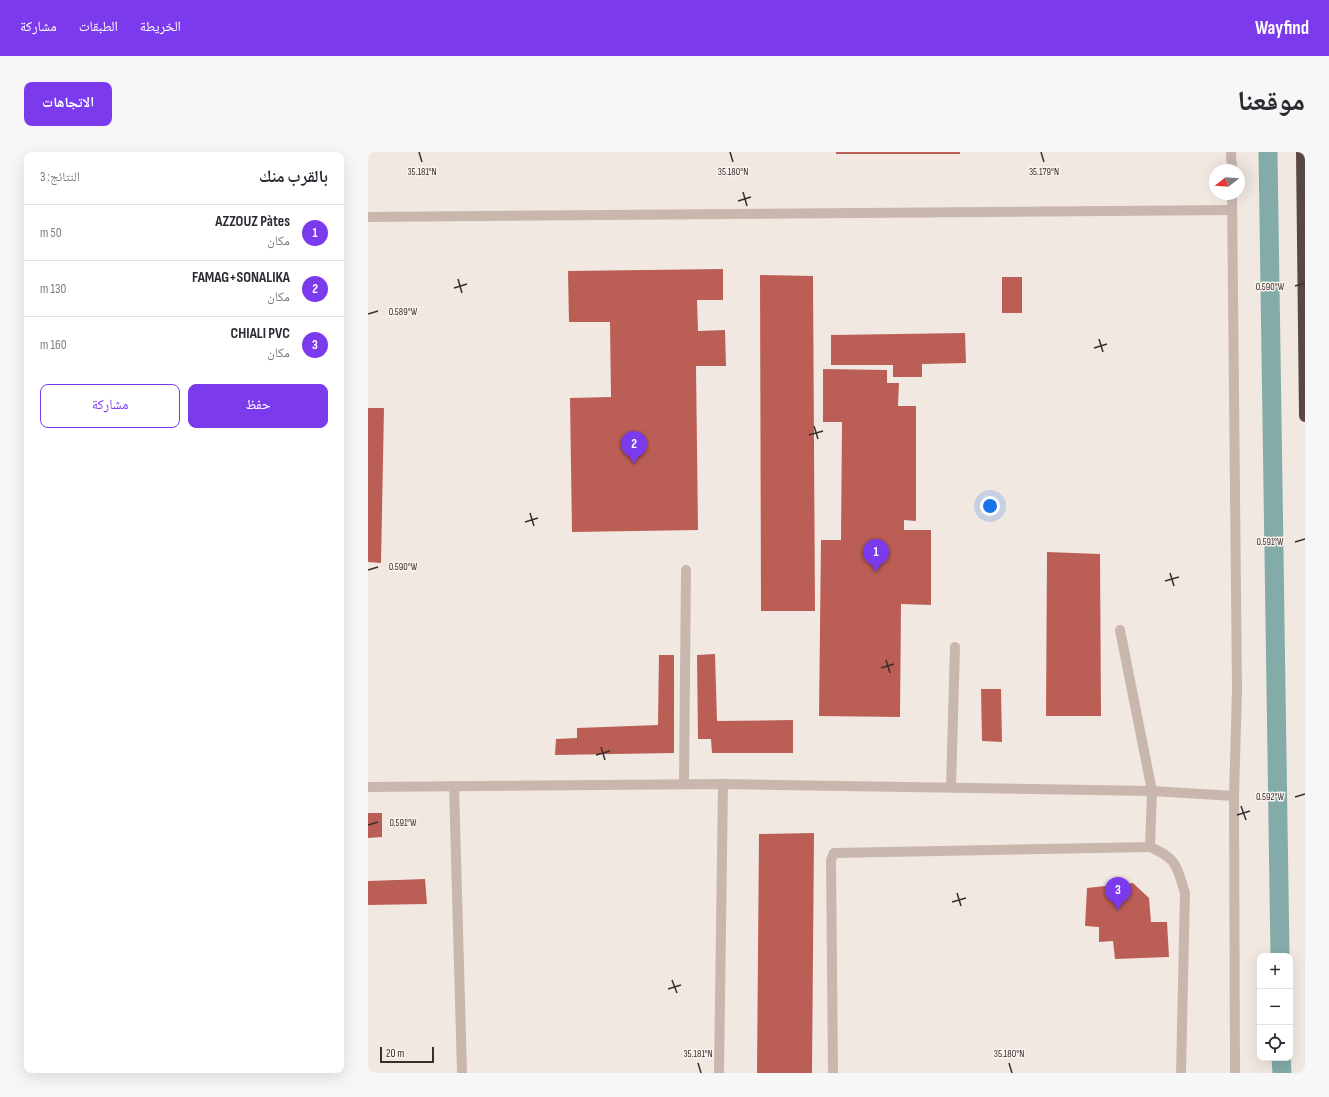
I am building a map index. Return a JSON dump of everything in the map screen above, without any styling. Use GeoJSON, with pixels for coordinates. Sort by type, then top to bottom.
{"type":"FeatureCollection","features":[{"type":"Feature","properties":{"kind":"highway"},"geometry":{"type":"LineString","coordinates":[[1302,152],[1305,416]]}},
{"type":"Feature","properties":{"kind":"street"},"geometry":{"type":"LineString","coordinates":[[1232,152],[1232,164]]}},
{"type":"Feature","properties":{"kind":"street"},"geometry":{"type":"LineString","coordinates":[[1232,200],[1237,690],[1234,796],[1234,1073]]}},
{"type":"Feature","properties":{"kind":"street"},"geometry":{"type":"LineString","coordinates":[[368,217],[1232,210]]}},
{"type":"Feature","properties":{"kind":"street"},"geometry":{"type":"LineString","coordinates":[[684,784],[686,570]]}},
{"type":"Feature","properties":{"kind":"street"},"geometry":{"type":"LineString","coordinates":[[1120,630],[1152,791],[1150,848]]}},
{"type":"Feature","properties":{"kind":"street"},"geometry":{"type":"LineString","coordinates":[[951,787],[955,647]]}},
{"type":"Feature","properties":{"kind":"street"},"geometry":{"type":"LineString","coordinates":[[368,787],[722,784],[1152,791],[1234,796]]}},
{"type":"Feature","properties":{"kind":"street"},"geometry":{"type":"LineString","coordinates":[[719,1073],[722,784]]}},
{"type":"Feature","properties":{"kind":"street"},"geometry":{"type":"LineString","coordinates":[[454,786],[462,1073]]}},
{"type":"Feature","properties":{"kind":"street"},"geometry":{"type":"LineString","coordinates":[[833,1073],[831,860],[834,853],[1150,848],[1164,853],[1177,865],[1185,893],[1181,1073]]}},
{"type":"Feature","properties":{"kind":"building"},"geometry":{"type":"Polygon","coordinates":[[[836,152],[960,152],[960,154],[836,154],[836,152]]]}},
{"type":"Feature","properties":{"kind":"building"},"geometry":{"type":"Polygon","coordinates":[[[723,269],[723,300],[697,300],[698,331],[725,330],[726,366],[696,366],[698,530],[572,532],[570,398],[611,397],[610,322],[569,322],[568,271],[723,269]]]}},
{"type":"Feature","properties":{"kind":"building"},"geometry":{"type":"Polygon","coordinates":[[[760,275],[813,276],[815,611],[761,611],[760,275]]]}},
{"type":"Feature","properties":{"kind":"building"},"geometry":{"type":"Polygon","coordinates":[[[1002,277],[1022,277],[1022,313],[1002,313],[1002,277]]]}},
{"type":"Feature","properties":{"kind":"building"},"geometry":{"type":"Polygon","coordinates":[[[965,333],[966,363],[922,364],[922,377],[893,377],[893,365],[831,365],[831,335],[965,333]]]}},
{"type":"Feature","properties":{"kind":"building"},"geometry":{"type":"Polygon","coordinates":[[[823,369],[887,370],[887,383],[899,383],[898,406],[916,406],[916,521],[904,520],[904,530],[931,530],[931,605],[901,604],[900,717],[819,716],[821,540],[841,540],[842,422],[823,422],[823,369]]]}},
{"type":"Feature","properties":{"kind":"building"},"geometry":{"type":"Polygon","coordinates":[[[368,408],[384,408],[381,563],[368,562],[368,408]]]}},
{"type":"Feature","properties":{"kind":"building"},"geometry":{"type":"Polygon","coordinates":[[[1047,552],[1100,554],[1101,716],[1046,716],[1047,552]]]}},
{"type":"Feature","properties":{"kind":"building"},"geometry":{"type":"Polygon","coordinates":[[[715,654],[717,721],[793,720],[793,753],[712,753],[711,739],[698,739],[697,655],[715,654]]]}},
{"type":"Feature","properties":{"kind":"building"},"geometry":{"type":"Polygon","coordinates":[[[659,655],[674,655],[674,753],[555,755],[556,739],[577,738],[577,728],[658,725],[659,655]]]}},
{"type":"Feature","properties":{"kind":"building"},"geometry":{"type":"Polygon","coordinates":[[[981,689],[1001,689],[1002,742],[982,741],[981,689]]]}},
{"type":"Feature","properties":{"kind":"building"},"geometry":{"type":"Polygon","coordinates":[[[368,813],[382,813],[382,837],[368,838],[368,813]]]}},
{"type":"Feature","properties":{"kind":"building"},"geometry":{"type":"Polygon","coordinates":[[[814,833],[812,1073],[757,1073],[759,834],[814,833]]]}},
{"type":"Feature","properties":{"kind":"building"},"geometry":{"type":"Polygon","coordinates":[[[425,879],[427,904],[368,905],[368,881],[425,879]]]}},
{"type":"Feature","properties":{"kind":"building"},"geometry":{"type":"Polygon","coordinates":[[[1133,883],[1149,898],[1151,922],[1167,922],[1169,957],[1115,959],[1113,941],[1099,942],[1099,927],[1085,926],[1087,888],[1133,883]]]}},
{"type":"Feature","properties":{"kind":"waterway"},"geometry":{"type":"LineString","coordinates":[[1268,152],[1280,953]]}},
{"type":"Feature","properties":{"kind":"waterway"},"geometry":{"type":"LineString","coordinates":[[1281,1061],[1282,1073]]}},
{"type":"Feature","properties":{"kind":"place","name":"FAMAG+SONALIKA"},"geometry":{"type":"Point","coordinates":[634,464]}},
{"type":"Feature","properties":{"kind":"place","name":"AZZOUZ Pàtes"},"geometry":{"type":"Point","coordinates":[876,572]}},
{"type":"Feature","properties":{"kind":"place","name":"CHIALI PVC"},"geometry":{"type":"Point","coordinates":[1118,910]}}]}
